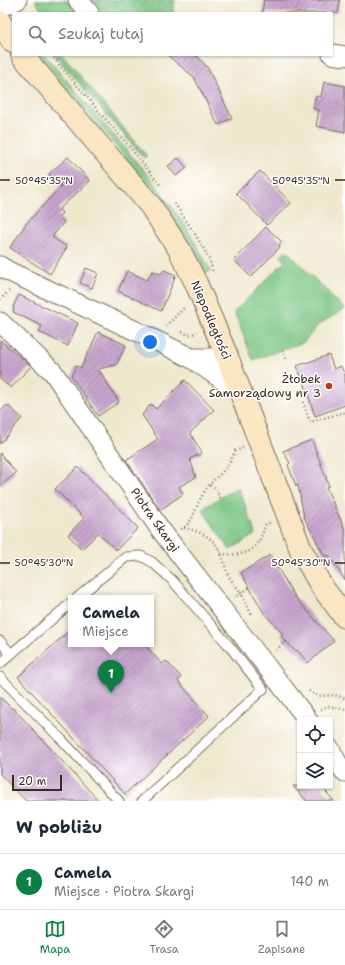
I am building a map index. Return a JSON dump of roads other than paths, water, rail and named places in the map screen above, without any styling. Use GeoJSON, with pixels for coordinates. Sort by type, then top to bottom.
{"type":"FeatureCollection","features":[{"type":"Feature","properties":{"kind":"street"},"geometry":{"type":"LineString","coordinates":[[0,8],[17,0]]}},
{"type":"Feature","properties":{"kind":"street"},"geometry":{"type":"LineString","coordinates":[[78,0],[88,12]]}},
{"type":"Feature","properties":{"kind":"street"},"geometry":{"type":"LineString","coordinates":[[0,22],[12,40]]}},
{"type":"Feature","properties":{"kind":"street"},"geometry":{"type":"LineString","coordinates":[[333,54],[345,56]]}},
{"type":"Feature","properties":{"kind":"street","name":"Niepodległości"},"geometry":{"type":"LineString","coordinates":[[23,56],[150,205],[179,249],[200,292],[226,354],[301,550],[322,587],[345,617]]}},
{"type":"Feature","properties":{"kind":"street"},"geometry":{"type":"LineString","coordinates":[[3,273],[153,339],[191,358],[240,393]]}},
{"type":"Feature","properties":{"kind":"street","name":"Piotra Skargi"},"geometry":{"type":"LineString","coordinates":[[0,322],[53,372],[160,529],[313,715]]}},
{"type":"Feature","properties":{"kind":"street"},"geometry":{"type":"LineString","coordinates":[[191,358],[214,358],[226,354]]}},
{"type":"Feature","properties":{"kind":"street"},"geometry":{"type":"LineString","coordinates":[[332,753],[338,764],[345,772]]}},
{"type":"Feature","properties":{"kind":"lane"},"geometry":{"type":"LineString","coordinates":[[81,595],[126,557],[141,556],[152,562],[172,580],[230,647],[263,689],[142,801]]}},
{"type":"Feature","properties":{"kind":"lane"},"geometry":{"type":"LineString","coordinates":[[0,664],[68,606]]}},
{"type":"Feature","properties":{"kind":"lane"},"geometry":{"type":"LineString","coordinates":[[0,641],[11,654]]}},
{"type":"Feature","properties":{"kind":"lane"},"geometry":{"type":"LineString","coordinates":[[0,677],[119,801]]}},
{"type":"Feature","properties":{"kind":"place","name":"Żłobek Samorządowy nr 3"},"geometry":{"type":"Point","coordinates":[329,386]}},
{"type":"Feature","properties":{"kind":"place","name":"Camela"},"geometry":{"type":"Point","coordinates":[111,693]}}]}
